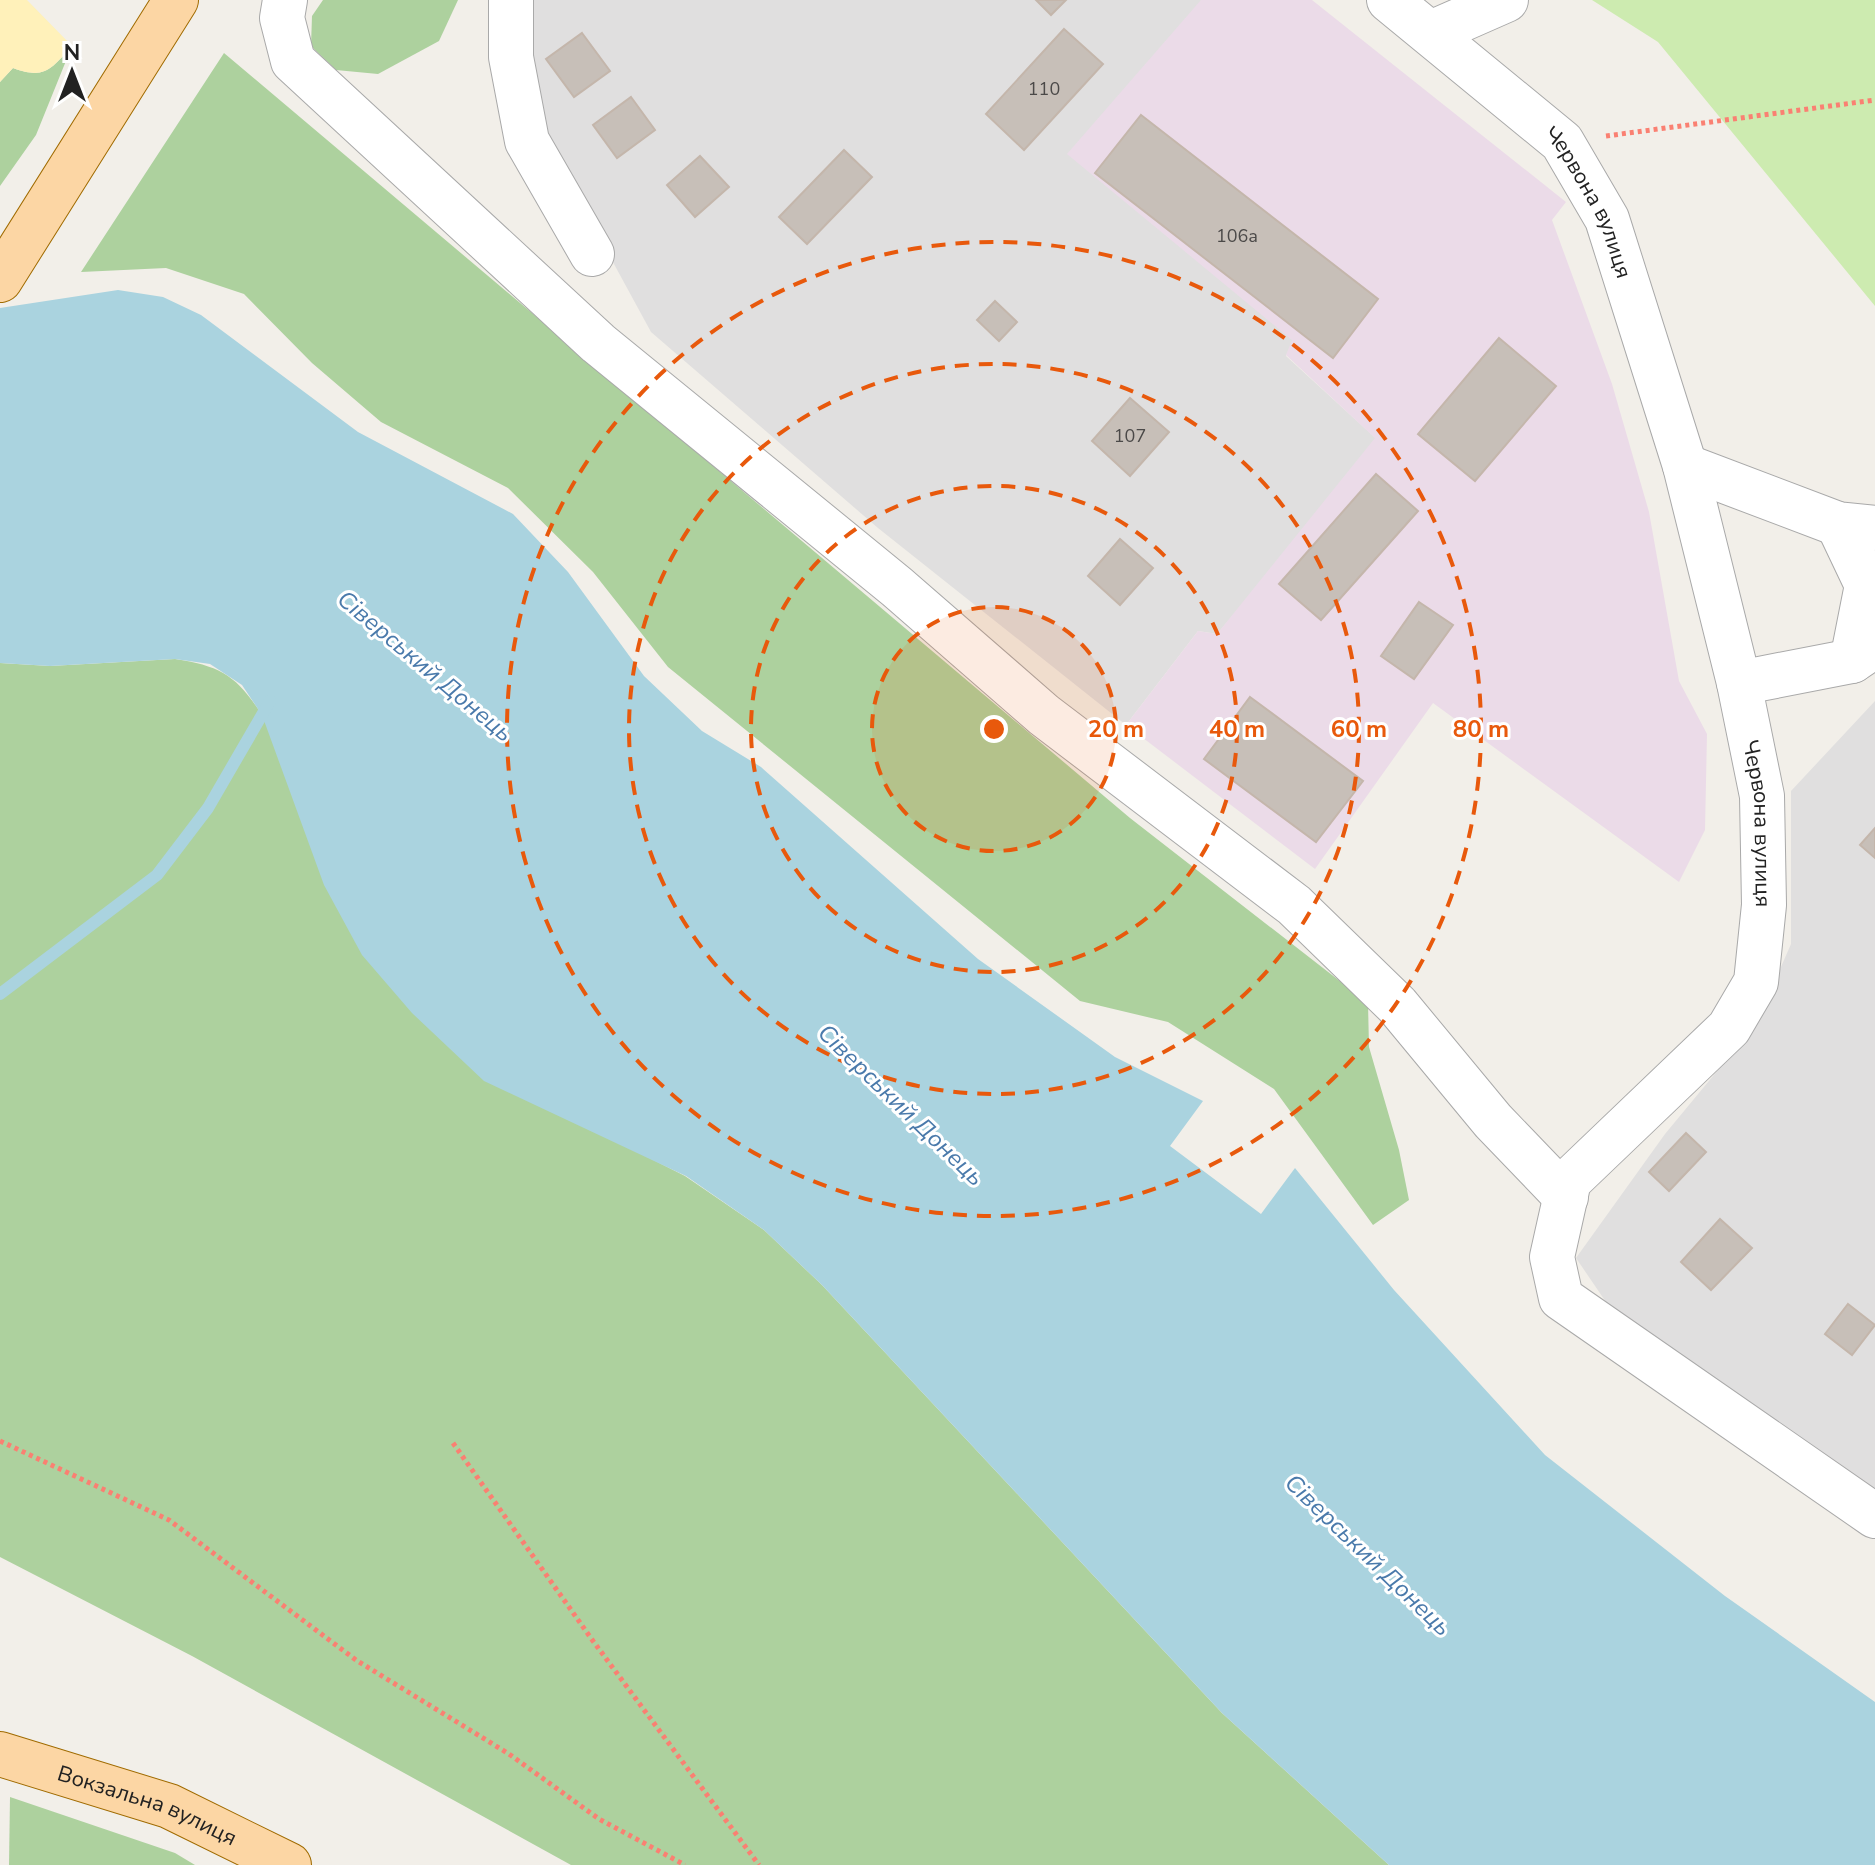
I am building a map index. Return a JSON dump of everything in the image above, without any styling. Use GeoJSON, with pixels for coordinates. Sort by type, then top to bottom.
{"type":"FeatureCollection","features":[{"type":"Feature","properties":{"kind":"main road"},"geometry":{"type":"LineString","coordinates":[[0,280],[176,0]]}},
{"type":"Feature","properties":{"kind":"main road","name":"Вокзальна вулиця"},"geometry":{"type":"LineString","coordinates":[[0,1754],[169,1806],[289,1865]]}},
{"type":"Feature","properties":{"kind":"street"},"geometry":{"type":"LineString","coordinates":[[285,0],[282,18],[293,61],[598,343],[897,587],[1044,715],[1294,905],[1397,1005],[1493,1121],[1566,1197]]}},
{"type":"Feature","properties":{"kind":"street"},"geometry":{"type":"LineString","coordinates":[[511,0],[511,57],[527,141],[592,254]]}},
{"type":"Feature","properties":{"kind":"street","name":"Червона вулиця"},"geometry":{"type":"LineString","coordinates":[[1389,0],[1562,142],[1607,219],[1685,466],[1739,683],[1762,796],[1764,905],[1756,982],[1729,1028],[1569,1181],[1552,1257],[1561,1298],[1875,1516]]}},
{"type":"Feature","properties":{"kind":"street"},"geometry":{"type":"LineString","coordinates":[[1431,33],[1506,0]]}},
{"type":"Feature","properties":{"kind":"street"},"geometry":{"type":"LineString","coordinates":[[1685,466],[1856,526],[1867,585],[1863,653],[1739,683]]}},
{"type":"Feature","properties":{"kind":"path"},"geometry":{"type":"LineString","coordinates":[[1562,142],[1875,100]]}},
{"type":"Feature","properties":{"kind":"path"},"geometry":{"type":"LineString","coordinates":[[0,1441],[169,1520],[356,1660],[509,1754],[599,1819],[685,1865]]}},
{"type":"Feature","properties":{"kind":"path"},"geometry":{"type":"LineString","coordinates":[[453,1443],[593,1641],[759,1865]]}},
{"type":"Feature","properties":{"kind":"shaded area"},"geometry":{"type":"Polygon","coordinates":[[[529,0],[1201,0],[1151,222],[1293,340],[1286,356],[1381,443],[1217,634],[1198,631],[1126,725],[878,528],[651,332],[553,152],[526,58],[529,0]]]}},
{"type":"Feature","properties":{"kind":"shaded area"},"geometry":{"type":"Polygon","coordinates":[[[1201,0],[1312,0],[1566,202],[1552,220],[1612,384],[1649,512],[1679,681],[1707,734],[1705,830],[1679,882],[1433,703],[1315,869],[1126,725],[1198,631],[1217,634],[1375,438],[1286,355],[1292,340],[1067,154],[1201,0]]]}},
{"type":"Feature","properties":{"kind":"shaded area"},"geometry":{"type":"Polygon","coordinates":[[[1875,701],[1875,1495],[1608,1305],[1576,1258],[1665,1134],[1756,1024],[1791,944],[1791,791],[1875,701]]]}},
{"type":"Feature","properties":{"kind":"green space"},"geometry":{"type":"Polygon","coordinates":[[[323,0],[458,0],[439,41],[378,74],[336,70],[311,46],[312,16],[323,0]]]}},
{"type":"Feature","properties":{"kind":"green space"},"geometry":{"type":"Polygon","coordinates":[[[1592,0],[1875,0],[1875,306],[1658,42],[1592,0]]]}},
{"type":"Feature","properties":{"kind":"green space"},"geometry":{"type":"Polygon","coordinates":[[[72,46],[36,135],[0,186],[0,82],[13,68],[33,73],[47,70],[72,46]]]}},
{"type":"Feature","properties":{"kind":"green space"},"geometry":{"type":"Polygon","coordinates":[[[224,53],[1130,818],[1368,1003],[1369,1047],[1399,1150],[1409,1200],[1373,1225],[1274,1089],[1168,1022],[1080,1001],[668,667],[593,572],[508,488],[381,422],[312,363],[244,294],[166,268],[81,272],[224,53]]]}},
{"type":"Feature","properties":{"kind":"green space"},"geometry":{"type":"Polygon","coordinates":[[[175,659],[204,665],[236,682],[616,1141],[685,1176],[764,1230],[822,1285],[1222,1713],[1389,1865],[571,1865],[192,1656],[0,1557],[0,663],[50,666],[175,659]]]}},
{"type":"Feature","properties":{"kind":"green space"},"geometry":{"type":"Polygon","coordinates":[[[10,1797],[175,1853],[195,1865],[9,1865],[10,1797]]]}},
{"type":"Feature","properties":{"kind":"sand"},"geometry":{"type":"Polygon","coordinates":[[[0,0],[27,0],[72,46],[47,70],[33,73],[13,68],[0,82],[0,0]]]}},
{"type":"Feature","properties":{"kind":"water","name":"Сіверський Донець"},"geometry":{"type":"Polygon","coordinates":[[[118,290],[163,297],[201,315],[358,432],[513,514],[568,572],[644,676],[702,731],[761,767],[978,959],[1115,1057],[1203,1101],[1170,1146],[1261,1214],[1295,1168],[1394,1290],[1545,1455],[1725,1596],[1875,1702],[1875,1865],[1389,1865],[1222,1713],[822,1285],[764,1230],[686,1176],[484,1081],[412,1013],[362,955],[324,885],[262,715],[242,685],[210,664],[175,659],[50,666],[0,663],[0,308],[118,290]]]}},
{"type":"Feature","properties":{"kind":"building"},"geometry":{"type":"Polygon","coordinates":[[[1036,0],[1066,0],[1051,15],[1036,0]]]}},
{"type":"Feature","properties":{"kind":"building"},"geometry":{"type":"Polygon","coordinates":[[[1064,29],[1103,64],[1024,150],[986,114],[1064,29]]]}},
{"type":"Feature","properties":{"kind":"building"},"geometry":{"type":"Polygon","coordinates":[[[582,33],[610,71],[574,97],[546,59],[582,33]]]}},
{"type":"Feature","properties":{"kind":"building"},"geometry":{"type":"Polygon","coordinates":[[[631,97],[655,130],[617,158],[593,125],[631,97]]]}},
{"type":"Feature","properties":{"kind":"building"},"geometry":{"type":"Polygon","coordinates":[[[1141,115],[1378,299],[1333,358],[1095,173],[1141,115]]]}},
{"type":"Feature","properties":{"kind":"building"},"geometry":{"type":"Polygon","coordinates":[[[844,150],[872,177],[807,244],[779,217],[844,150]]]}},
{"type":"Feature","properties":{"kind":"building"},"geometry":{"type":"Polygon","coordinates":[[[700,156],[729,187],[695,217],[667,185],[700,156]]]}},
{"type":"Feature","properties":{"kind":"building"},"geometry":{"type":"Polygon","coordinates":[[[995,301],[1017,322],[999,341],[977,320],[995,301]]]}},
{"type":"Feature","properties":{"kind":"building"},"geometry":{"type":"Polygon","coordinates":[[[1499,338],[1556,386],[1475,481],[1418,434],[1499,338]]]}},
{"type":"Feature","properties":{"kind":"building"},"geometry":{"type":"Polygon","coordinates":[[[1130,398],[1169,432],[1130,476],[1092,441],[1130,398]]]}},
{"type":"Feature","properties":{"kind":"building"},"geometry":{"type":"Polygon","coordinates":[[[1376,474],[1418,511],[1321,620],[1279,584],[1376,474]]]}},
{"type":"Feature","properties":{"kind":"building"},"geometry":{"type":"Polygon","coordinates":[[[1120,539],[1153,568],[1120,605],[1088,576],[1120,539]]]}},
{"type":"Feature","properties":{"kind":"building"},"geometry":{"type":"Polygon","coordinates":[[[1419,602],[1453,625],[1414,679],[1381,656],[1419,602]]]}},
{"type":"Feature","properties":{"kind":"building"},"geometry":{"type":"Polygon","coordinates":[[[1250,697],[1363,781],[1316,842],[1204,759],[1250,697]]]}},
{"type":"Feature","properties":{"kind":"building"},"geometry":{"type":"Polygon","coordinates":[[[1875,828],[1875,858],[1860,845],[1875,828]]]}},
{"type":"Feature","properties":{"kind":"building"},"geometry":{"type":"Polygon","coordinates":[[[1686,1133],[1706,1152],[1669,1191],[1649,1172],[1686,1133]]]}},
{"type":"Feature","properties":{"kind":"building"},"geometry":{"type":"Polygon","coordinates":[[[1720,1219],[1752,1248],[1711,1290],[1681,1262],[1720,1219]]]}},
{"type":"Feature","properties":{"kind":"building"},"geometry":{"type":"Polygon","coordinates":[[[1848,1304],[1875,1325],[1852,1355],[1825,1334],[1848,1304]]]}},
{"type":"Feature","properties":{"kind":"waterway"},"geometry":{"type":"LineString","coordinates":[[0,994],[157,875],[208,808],[270,701]]}}]}
